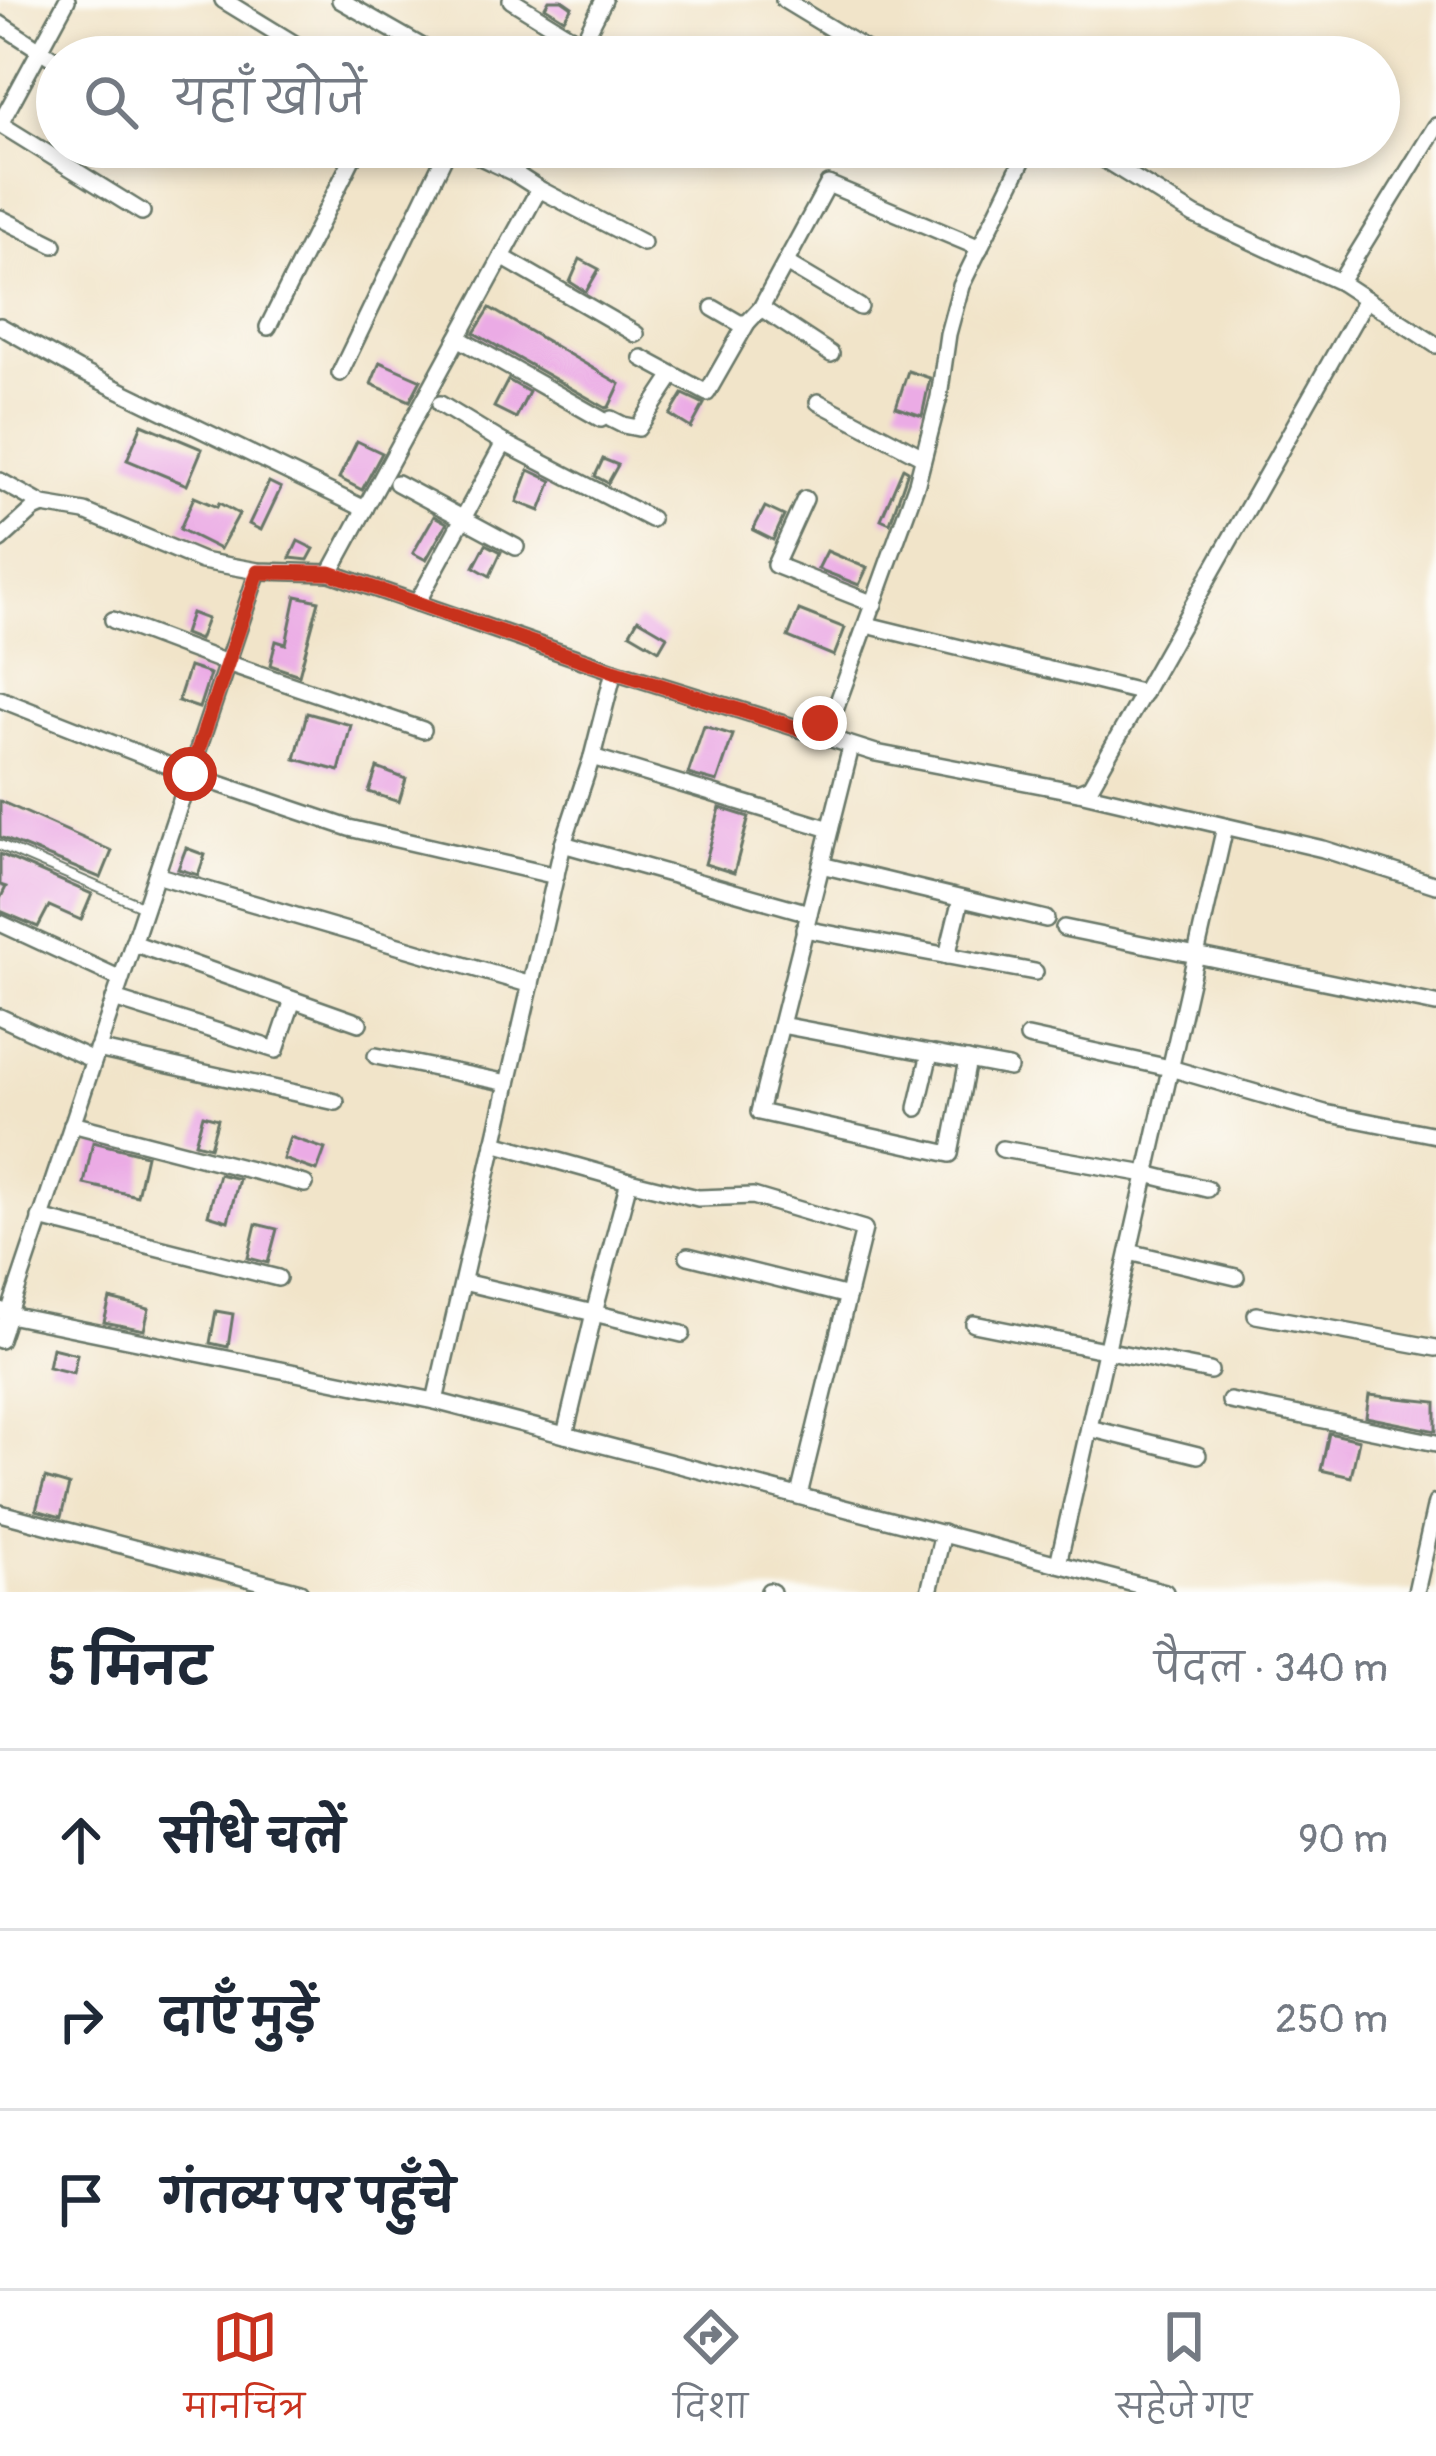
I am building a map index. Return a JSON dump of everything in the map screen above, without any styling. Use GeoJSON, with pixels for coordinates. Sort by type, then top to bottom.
{"type":"FeatureCollection","features":[{"type":"Feature","properties":{"kind":"street"},"geometry":{"type":"LineString","coordinates":[[48,36],[67,0]]}},
{"type":"Feature","properties":{"kind":"street"},"geometry":{"type":"LineString","coordinates":[[223,0],[282,36]]}},
{"type":"Feature","properties":{"kind":"street"},"geometry":{"type":"LineString","coordinates":[[340,0],[403,36]]}},
{"type":"Feature","properties":{"kind":"street"},"geometry":{"type":"LineString","coordinates":[[511,0],[558,36]]}},
{"type":"Feature","properties":{"kind":"street"},"geometry":{"type":"LineString","coordinates":[[586,36],[604,0]]}},
{"type":"Feature","properties":{"kind":"street"},"geometry":{"type":"LineString","coordinates":[[784,0],[843,36]]}},
{"type":"Feature","properties":{"kind":"street"},"geometry":{"type":"LineString","coordinates":[[0,24],[36,47]]}},
{"type":"Feature","properties":{"kind":"street"},"geometry":{"type":"LineString","coordinates":[[36,57],[0,124],[36,146]]}},
{"type":"Feature","properties":{"kind":"street"},"geometry":{"type":"LineString","coordinates":[[1340,282],[1434,132]]}},
{"type":"Feature","properties":{"kind":"street"},"geometry":{"type":"LineString","coordinates":[[71,168],[142,212]]}},
{"type":"Feature","properties":{"kind":"street"},"geometry":{"type":"LineString","coordinates":[[268,327],[348,168]]}},
{"type":"Feature","properties":{"kind":"street"},"geometry":{"type":"LineString","coordinates":[[340,373],[439,168]]}},
{"type":"Feature","properties":{"kind":"street"},"geometry":{"type":"LineString","coordinates":[[505,168],[643,243]]}},
{"type":"Feature","properties":{"kind":"street"},"geometry":{"type":"LineString","coordinates":[[514,172],[516,168]]}},
{"type":"Feature","properties":{"kind":"street"},"geometry":{"type":"LineString","coordinates":[[800,729],[820,723],[835,710],[923,457],[961,286],[1019,168]]}},
{"type":"Feature","properties":{"kind":"street"},"geometry":{"type":"LineString","coordinates":[[1118,168],[1194,214],[1340,282],[1436,344]]}},
{"type":"Feature","properties":{"kind":"street"},"geometry":{"type":"LineString","coordinates":[[642,358],[707,393],[747,323],[761,308],[828,184],[980,248]]}},
{"type":"Feature","properties":{"kind":"street"},"geometry":{"type":"LineString","coordinates":[[330,573],[539,189]]}},
{"type":"Feature","properties":{"kind":"street"},"geometry":{"type":"LineString","coordinates":[[0,218],[54,245]]}},
{"type":"Feature","properties":{"kind":"street"},"geometry":{"type":"LineString","coordinates":[[502,257],[636,334]]}},
{"type":"Feature","properties":{"kind":"street"},"geometry":{"type":"LineString","coordinates":[[786,263],[860,307]]}},
{"type":"Feature","properties":{"kind":"street"},"geometry":{"type":"LineString","coordinates":[[1078,792],[1090,787],[1366,299]]}},
{"type":"Feature","properties":{"kind":"street"},"geometry":{"type":"LineString","coordinates":[[713,308],[747,323]]}},
{"type":"Feature","properties":{"kind":"street"},"geometry":{"type":"LineString","coordinates":[[761,308],[831,354]]}},
{"type":"Feature","properties":{"kind":"street"},"geometry":{"type":"LineString","coordinates":[[0,326],[78,370],[365,509]]}},
{"type":"Feature","properties":{"kind":"street"},"geometry":{"type":"LineString","coordinates":[[458,338],[606,419],[638,428],[673,375]]}},
{"type":"Feature","properties":{"kind":"street"},"geometry":{"type":"LineString","coordinates":[[818,402],[923,457]]}},
{"type":"Feature","properties":{"kind":"street"},"geometry":{"type":"LineString","coordinates":[[440,404],[504,443],[651,519]]}},
{"type":"Feature","properties":{"kind":"street"},"geometry":{"type":"LineString","coordinates":[[417,603],[504,443]]}},
{"type":"Feature","properties":{"kind":"street"},"geometry":{"type":"LineString","coordinates":[[0,482],[44,505],[86,512],[202,560],[258,572],[330,573],[851,747],[1078,792],[1323,849],[1436,885]]}},
{"type":"Feature","properties":{"kind":"street"},"geometry":{"type":"LineString","coordinates":[[398,483],[516,547]]}},
{"type":"Feature","properties":{"kind":"street"},"geometry":{"type":"LineString","coordinates":[[805,499],[775,565],[874,604]]}},
{"type":"Feature","properties":{"kind":"street"},"geometry":{"type":"LineString","coordinates":[[0,540],[44,505]]}},
{"type":"Feature","properties":{"kind":"street"},"geometry":{"type":"LineString","coordinates":[[0,1340],[4,1313],[258,572]]}},
{"type":"Feature","properties":{"kind":"street"},"geometry":{"type":"LineString","coordinates":[[113,620],[423,730]]}},
{"type":"Feature","properties":{"kind":"street"},"geometry":{"type":"LineString","coordinates":[[867,625],[1144,693]]}},
{"type":"Feature","properties":{"kind":"street"},"geometry":{"type":"LineString","coordinates":[[435,1401],[562,844],[592,757],[614,671]]}},
{"type":"Feature","properties":{"kind":"street"},"geometry":{"type":"LineString","coordinates":[[0,699],[190,774],[349,828],[556,875]]}},
{"type":"Feature","properties":{"kind":"street"},"geometry":{"type":"LineString","coordinates":[[851,747],[759,1112],[950,1154],[968,1060]]}},
{"type":"Feature","properties":{"kind":"street"},"geometry":{"type":"LineString","coordinates":[[592,757],[830,829]]}},
{"type":"Feature","properties":{"kind":"street"},"geometry":{"type":"LineString","coordinates":[[1058,1564],[1225,826]]}},
{"type":"Feature","properties":{"kind":"street"},"geometry":{"type":"LineString","coordinates":[[562,844],[807,921],[1035,972]]}},
{"type":"Feature","properties":{"kind":"street"},"geometry":{"type":"LineString","coordinates":[[821,866],[1046,919]]}},
{"type":"Feature","properties":{"kind":"street"},"geometry":{"type":"LineString","coordinates":[[156,875],[531,985]]}},
{"type":"Feature","properties":{"kind":"street"},"geometry":{"type":"LineString","coordinates":[[947,956],[961,898]]}},
{"type":"Feature","properties":{"kind":"street"},"geometry":{"type":"LineString","coordinates":[[0,923],[121,979]]}},
{"type":"Feature","properties":{"kind":"street"},"geometry":{"type":"LineString","coordinates":[[1064,928],[1436,1004]]}},
{"type":"Feature","properties":{"kind":"street"},"geometry":{"type":"LineString","coordinates":[[133,943],[359,1023]]}},
{"type":"Feature","properties":{"kind":"street"},"geometry":{"type":"LineString","coordinates":[[114,999],[276,1050],[293,1000]]}},
{"type":"Feature","properties":{"kind":"street"},"geometry":{"type":"LineString","coordinates":[[0,1017],[96,1054],[336,1102]]}},
{"type":"Feature","properties":{"kind":"street"},"geometry":{"type":"LineString","coordinates":[[781,1025],[1009,1068]]}},
{"type":"Feature","properties":{"kind":"street"},"geometry":{"type":"LineString","coordinates":[[1028,1037],[1170,1068],[1325,1113],[1436,1135]]}},
{"type":"Feature","properties":{"kind":"street"},"geometry":{"type":"LineString","coordinates":[[917,1108],[929,1053]]}},
{"type":"Feature","properties":{"kind":"street"},"geometry":{"type":"LineString","coordinates":[[376,1056],[508,1083]]}},
{"type":"Feature","properties":{"kind":"street"},"geometry":{"type":"LineString","coordinates":[[72,1124],[305,1184]]}},
{"type":"Feature","properties":{"kind":"street"},"geometry":{"type":"LineString","coordinates":[[494,1143],[698,1198],[753,1196],[864,1229],[799,1495]]}},
{"type":"Feature","properties":{"kind":"street"},"geometry":{"type":"LineString","coordinates":[[1002,1149],[1207,1189]]}},
{"type":"Feature","properties":{"kind":"street"},"geometry":{"type":"LineString","coordinates":[[566,1435],[629,1181]]}},
{"type":"Feature","properties":{"kind":"street"},"geometry":{"type":"LineString","coordinates":[[40,1218],[278,1278]]}},
{"type":"Feature","properties":{"kind":"street"},"geometry":{"type":"LineString","coordinates":[[1129,1252],[1236,1277]]}},
{"type":"Feature","properties":{"kind":"street"},"geometry":{"type":"LineString","coordinates":[[688,1256],[848,1296]]}},
{"type":"Feature","properties":{"kind":"street"},"geometry":{"type":"LineString","coordinates":[[463,1282],[682,1334]]}},
{"type":"Feature","properties":{"kind":"street"},"geometry":{"type":"LineString","coordinates":[[4,1313],[435,1401],[1162,1592]]}},
{"type":"Feature","properties":{"kind":"street"},"geometry":{"type":"LineString","coordinates":[[1256,1315],[1436,1348]]}},
{"type":"Feature","properties":{"kind":"street"},"geometry":{"type":"LineString","coordinates":[[974,1324],[1210,1371]]}},
{"type":"Feature","properties":{"kind":"street"},"geometry":{"type":"LineString","coordinates":[[1230,1401],[1436,1443]]}},
{"type":"Feature","properties":{"kind":"street"},"geometry":{"type":"LineString","coordinates":[[1089,1428],[1198,1455]]}},
{"type":"Feature","properties":{"kind":"street"},"geometry":{"type":"LineString","coordinates":[[1416,1592],[1431,1544],[1436,1502]]}},
{"type":"Feature","properties":{"kind":"street"},"geometry":{"type":"LineString","coordinates":[[0,1514],[293,1591]]}},
{"type":"Feature","properties":{"kind":"street"},"geometry":{"type":"LineString","coordinates":[[929,1592],[943,1533]]}},
{"type":"Feature","properties":{"kind":"lane"},"geometry":{"type":"LineString","coordinates":[[0,845],[145,907]]}},
{"type":"Feature","properties":{"kind":"building"},"geometry":{"type":"Polygon","coordinates":[[[549,0],[562,0],[572,7],[564,19],[545,7],[549,0]]]}},
{"type":"Feature","properties":{"kind":"building"},"geometry":{"type":"Polygon","coordinates":[[[580,259],[599,269],[586,292],[570,282],[580,259]]]}},
{"type":"Feature","properties":{"kind":"building"},"geometry":{"type":"Polygon","coordinates":[[[490,308],[620,384],[609,407],[474,333],[490,308]]]}},
{"type":"Feature","properties":{"kind":"building"},"geometry":{"type":"Polygon","coordinates":[[[380,362],[421,380],[410,401],[371,384],[380,362]]]}},
{"type":"Feature","properties":{"kind":"building"},"geometry":{"type":"Polygon","coordinates":[[[908,371],[930,378],[922,416],[896,407],[908,371]]]}},
{"type":"Feature","properties":{"kind":"building"},"geometry":{"type":"Polygon","coordinates":[[[508,380],[529,392],[516,418],[494,407],[508,380]]]}},
{"type":"Feature","properties":{"kind":"building"},"geometry":{"type":"Polygon","coordinates":[[[683,394],[704,404],[691,428],[670,415],[683,394]]]}},
{"type":"Feature","properties":{"kind":"building"},"geometry":{"type":"Polygon","coordinates":[[[142,424],[202,449],[187,485],[127,460],[142,424]]]}},
{"type":"Feature","properties":{"kind":"building"},"geometry":{"type":"Polygon","coordinates":[[[357,441],[382,453],[362,490],[339,478],[357,441]]]}},
{"type":"Feature","properties":{"kind":"building"},"geometry":{"type":"Polygon","coordinates":[[[603,459],[618,465],[608,483],[595,476],[603,459]]]}},
{"type":"Feature","properties":{"kind":"building"},"geometry":{"type":"Polygon","coordinates":[[[903,468],[908,471],[890,523],[881,519],[903,468]]]}},
{"type":"Feature","properties":{"kind":"building"},"geometry":{"type":"Polygon","coordinates":[[[529,470],[552,481],[540,511],[517,502],[529,470]]]}},
{"type":"Feature","properties":{"kind":"building"},"geometry":{"type":"Polygon","coordinates":[[[269,482],[281,488],[261,530],[249,524],[269,482]]]}},
{"type":"Feature","properties":{"kind":"building"},"geometry":{"type":"Polygon","coordinates":[[[194,497],[239,514],[220,549],[180,529],[194,497]]]}},
{"type":"Feature","properties":{"kind":"building"},"geometry":{"type":"Polygon","coordinates":[[[765,507],[784,516],[773,540],[753,530],[765,507]]]}},
{"type":"Feature","properties":{"kind":"building"},"geometry":{"type":"Polygon","coordinates":[[[434,516],[447,523],[426,560],[413,553],[434,516]]]}},
{"type":"Feature","properties":{"kind":"building"},"geometry":{"type":"Polygon","coordinates":[[[298,541],[314,549],[308,560],[290,558],[298,541]]]}},
{"type":"Feature","properties":{"kind":"building"},"geometry":{"type":"Polygon","coordinates":[[[486,544],[501,552],[490,576],[474,567],[486,544]]]}},
{"type":"Feature","properties":{"kind":"building"},"geometry":{"type":"Polygon","coordinates":[[[827,551],[867,568],[859,585],[818,569],[827,551]]]}},
{"type":"Feature","properties":{"kind":"building"},"geometry":{"type":"Polygon","coordinates":[[[296,596],[319,601],[299,675],[270,665],[276,641],[286,644],[296,596]]]}},
{"type":"Feature","properties":{"kind":"building"},"geometry":{"type":"Polygon","coordinates":[[[799,610],[845,628],[834,656],[788,637],[799,610]]]}},
{"type":"Feature","properties":{"kind":"building"},"geometry":{"type":"Polygon","coordinates":[[[191,613],[207,619],[199,640],[184,634],[191,613]]]}},
{"type":"Feature","properties":{"kind":"building"},"geometry":{"type":"Polygon","coordinates":[[[638,619],[667,636],[659,650],[630,633],[638,619]]]}},
{"type":"Feature","properties":{"kind":"building"},"geometry":{"type":"Polygon","coordinates":[[[189,667],[210,674],[199,708],[178,701],[189,667]]]}},
{"type":"Feature","properties":{"kind":"building"},"geometry":{"type":"Polygon","coordinates":[[[307,713],[351,725],[339,771],[295,759],[307,713]]]}},
{"type":"Feature","properties":{"kind":"building"},"geometry":{"type":"Polygon","coordinates":[[[704,726],[733,735],[717,782],[688,774],[704,726]]]}},
{"type":"Feature","properties":{"kind":"building"},"geometry":{"type":"Polygon","coordinates":[[[377,768],[406,779],[399,802],[369,792],[377,768]]]}},
{"type":"Feature","properties":{"kind":"building"},"geometry":{"type":"Polygon","coordinates":[[[0,801],[112,851],[101,878],[0,837],[0,801]]]}},
{"type":"Feature","properties":{"kind":"building"},"geometry":{"type":"Polygon","coordinates":[[[720,808],[749,817],[734,873],[705,864],[720,808]]]}},
{"type":"Feature","properties":{"kind":"building"},"geometry":{"type":"Polygon","coordinates":[[[186,848],[205,855],[198,875],[178,869],[186,848]]]}},
{"type":"Feature","properties":{"kind":"building"},"geometry":{"type":"Polygon","coordinates":[[[0,854],[92,894],[81,920],[49,906],[38,927],[0,911],[6,887],[0,885],[0,854]]]}},
{"type":"Feature","properties":{"kind":"building"},"geometry":{"type":"Polygon","coordinates":[[[203,1115],[218,1119],[210,1147],[195,1143],[203,1115]]]}},
{"type":"Feature","properties":{"kind":"building"},"geometry":{"type":"Polygon","coordinates":[[[290,1137],[325,1149],[317,1171],[283,1159],[290,1137]]]}},
{"type":"Feature","properties":{"kind":"building"},"geometry":{"type":"Polygon","coordinates":[[[93,1142],[146,1155],[137,1196],[84,1184],[93,1142]]]}},
{"type":"Feature","properties":{"kind":"building"},"geometry":{"type":"Polygon","coordinates":[[[219,1174],[239,1179],[228,1221],[208,1215],[219,1174]]]}},
{"type":"Feature","properties":{"kind":"building"},"geometry":{"type":"Polygon","coordinates":[[[256,1224],[277,1229],[268,1263],[248,1258],[256,1224]]]}},
{"type":"Feature","properties":{"kind":"building"},"geometry":{"type":"Polygon","coordinates":[[[110,1299],[149,1309],[144,1330],[104,1322],[110,1299]]]}},
{"type":"Feature","properties":{"kind":"building"},"geometry":{"type":"Polygon","coordinates":[[[216,1311],[233,1314],[228,1347],[210,1343],[216,1311]]]}},
{"type":"Feature","properties":{"kind":"building"},"geometry":{"type":"Polygon","coordinates":[[[52,1348],[77,1354],[73,1373],[48,1367],[52,1348]]]}},
{"type":"Feature","properties":{"kind":"building"},"geometry":{"type":"Polygon","coordinates":[[[1369,1395],[1436,1402],[1436,1431],[1366,1417],[1369,1395]]]}},
{"type":"Feature","properties":{"kind":"building"},"geometry":{"type":"Polygon","coordinates":[[[1329,1433],[1359,1440],[1351,1477],[1321,1470],[1329,1433]]]}},
{"type":"Feature","properties":{"kind":"building"},"geometry":{"type":"Polygon","coordinates":[[[45,1478],[69,1485],[61,1517],[36,1510],[45,1478]]]}},
{"type":"Feature","properties":{"kind":"route"},"geometry":{"type":"LineString","coordinates":[[190,774],[258,572],[330,573],[800,729],[820,723]]}}]}
